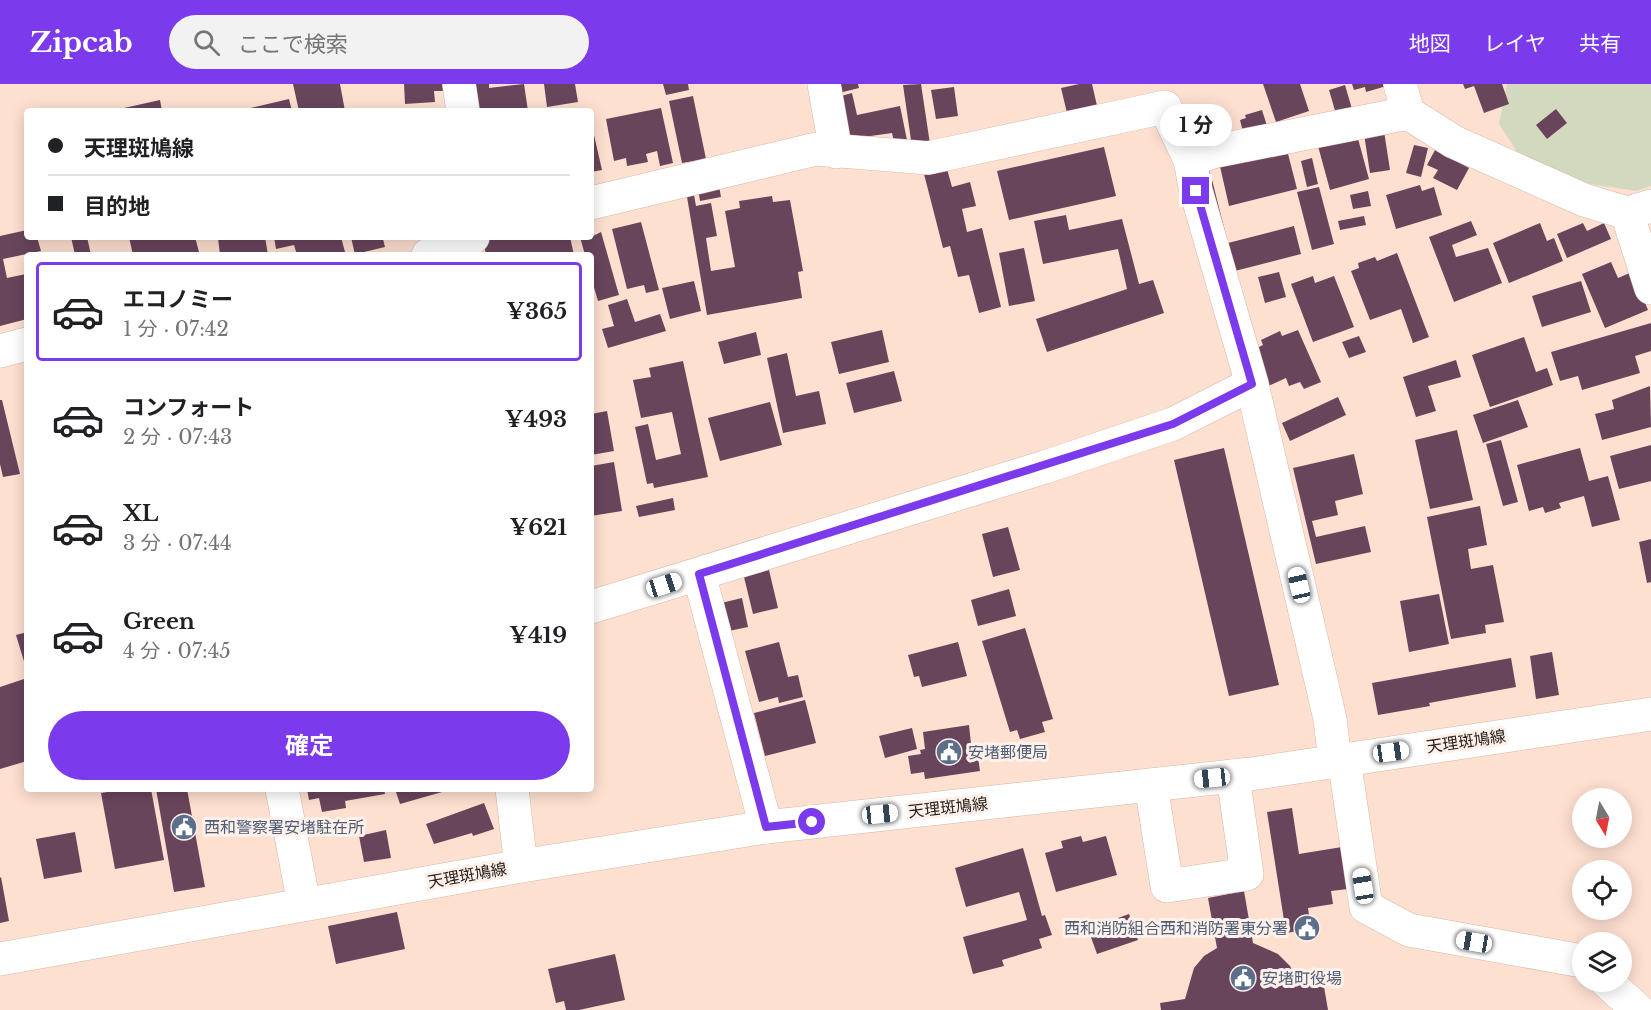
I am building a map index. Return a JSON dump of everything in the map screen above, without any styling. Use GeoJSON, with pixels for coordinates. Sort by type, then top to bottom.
{"type":"FeatureCollection","features":[{"type":"Feature","properties":{"kind":"street"},"geometry":{"type":"LineString","coordinates":[[459,84],[463,108]]}},
{"type":"Feature","properties":{"kind":"street"},"geometry":{"type":"LineString","coordinates":[[824,84],[836,152]]}},
{"type":"Feature","properties":{"kind":"street"},"geometry":{"type":"LineString","coordinates":[[1190,160],[1404,99],[1454,142],[1584,200],[1639,209],[1651,288]]}},
{"type":"Feature","properties":{"kind":"street"},"geometry":{"type":"LineString","coordinates":[[594,202],[816,149],[928,158],[1165,107],[1190,160],[1196,191],[1252,384],[1339,760],[1366,907],[1409,930],[1572,959]]}},
{"type":"Feature","properties":{"kind":"street"},"geometry":{"type":"LineString","coordinates":[[440,252],[461,247],[469,240]]}},
{"type":"Feature","properties":{"kind":"street"},"geometry":{"type":"LineString","coordinates":[[0,351],[24,345]]}},
{"type":"Feature","properties":{"kind":"street"},"geometry":{"type":"LineString","coordinates":[[594,606],[1173,424],[1252,384]]}},
{"type":"Feature","properties":{"kind":"street"},"geometry":{"type":"LineString","coordinates":[[699,574],[766,827]]}},
{"type":"Feature","properties":{"kind":"street","name":"天理斑鳩線"},"geometry":{"type":"LineString","coordinates":[[0,959],[521,866],[766,827],[1233,776],[1651,714]]}},
{"type":"Feature","properties":{"kind":"street"},"geometry":{"type":"LineString","coordinates":[[1151,785],[1167,886],[1247,874],[1233,776]]}},
{"type":"Feature","properties":{"kind":"street"},"geometry":{"type":"LineString","coordinates":[[283,792],[304,904]]}},
{"type":"Feature","properties":{"kind":"street"},"geometry":{"type":"LineString","coordinates":[[512,792],[521,866]]}},
{"type":"Feature","properties":{"kind":"street"},"geometry":{"type":"LineString","coordinates":[[1618,992],[1638,1010]]}},
{"type":"Feature","properties":{"kind":"green space"},"geometry":{"type":"Polygon","coordinates":[[[1507,84],[1651,84],[1651,186],[1636,191],[1546,177],[1517,152],[1499,124],[1507,84]]]}},
{"type":"Feature","properties":{"kind":"building"},"geometry":{"type":"Polygon","coordinates":[[[293,84],[340,84],[344,108],[298,108],[293,84]]]}},
{"type":"Feature","properties":{"kind":"building"},"geometry":{"type":"Polygon","coordinates":[[[404,84],[447,84],[447,91],[434,91],[435,102],[405,104],[404,84]]]}},
{"type":"Feature","properties":{"kind":"building"},"geometry":{"type":"Polygon","coordinates":[[[467,84],[489,84],[489,88],[524,84],[528,108],[470,108],[467,84]]]}},
{"type":"Feature","properties":{"kind":"building"},"geometry":{"type":"Polygon","coordinates":[[[544,84],[575,84],[578,102],[547,107],[544,84]]]}},
{"type":"Feature","properties":{"kind":"building"},"geometry":{"type":"Polygon","coordinates":[[[663,84],[688,84],[689,90],[666,95],[663,84]]]}},
{"type":"Feature","properties":{"kind":"building"},"geometry":{"type":"Polygon","coordinates":[[[837,84],[858,84],[859,88],[839,93],[837,84]]]}},
{"type":"Feature","properties":{"kind":"building"},"geometry":{"type":"Polygon","coordinates":[[[921,84],[930,144],[912,147],[903,85],[921,84]]]}},
{"type":"Feature","properties":{"kind":"building"},"geometry":{"type":"Polygon","coordinates":[[[1092,84],[1098,110],[1068,117],[1061,88],[1092,84]]]}},
{"type":"Feature","properties":{"kind":"building"},"geometry":{"type":"Polygon","coordinates":[[[1263,84],[1300,84],[1309,111],[1276,122],[1263,84]]]}},
{"type":"Feature","properties":{"kind":"building"},"geometry":{"type":"Polygon","coordinates":[[[1352,84],[1390,85],[1366,92],[1365,87],[1354,90],[1352,84]]]}},
{"type":"Feature","properties":{"kind":"building"},"geometry":{"type":"Polygon","coordinates":[[[1463,84],[1502,84],[1509,104],[1484,113],[1474,86],[1465,89],[1463,84]]]}},
{"type":"Feature","properties":{"kind":"building"},"geometry":{"type":"Polygon","coordinates":[[[1345,85],[1352,109],[1336,114],[1329,90],[1345,85]]]}},
{"type":"Feature","properties":{"kind":"building"},"geometry":{"type":"Polygon","coordinates":[[[954,87],[958,116],[936,119],[931,90],[954,87]]]}},
{"type":"Feature","properties":{"kind":"building"},"geometry":{"type":"Polygon","coordinates":[[[852,93],[857,115],[900,106],[907,140],[894,142],[892,133],[849,139],[841,96],[852,93]]]}},
{"type":"Feature","properties":{"kind":"building"},"geometry":{"type":"Polygon","coordinates":[[[693,96],[706,159],[682,163],[669,101],[693,96]]]}},
{"type":"Feature","properties":{"kind":"building"},"geometry":{"type":"Polygon","coordinates":[[[289,99],[291,108],[251,108],[289,99]]]}},
{"type":"Feature","properties":{"kind":"building"},"geometry":{"type":"Polygon","coordinates":[[[160,100],[161,108],[124,108],[160,100]]]}},
{"type":"Feature","properties":{"kind":"building"},"geometry":{"type":"Polygon","coordinates":[[[661,108],[673,163],[660,166],[657,151],[646,154],[648,162],[627,166],[626,158],[614,161],[606,119],[661,108]]]}},
{"type":"Feature","properties":{"kind":"building"},"geometry":{"type":"Polygon","coordinates":[[[1556,109],[1567,123],[1547,139],[1536,125],[1556,109]]]}},
{"type":"Feature","properties":{"kind":"building"},"geometry":{"type":"Polygon","coordinates":[[[1262,110],[1268,129],[1243,132],[1240,120],[1246,118],[1245,115],[1262,110]]]}},
{"type":"Feature","properties":{"kind":"building"},"geometry":{"type":"Polygon","coordinates":[[[1384,131],[1390,170],[1370,173],[1364,134],[1384,131]]]}},
{"type":"Feature","properties":{"kind":"building"},"geometry":{"type":"Polygon","coordinates":[[[594,135],[602,170],[594,171],[594,135]]]}},
{"type":"Feature","properties":{"kind":"building"},"geometry":{"type":"Polygon","coordinates":[[[1357,135],[1369,179],[1330,190],[1318,146],[1357,135]]]}},
{"type":"Feature","properties":{"kind":"building"},"geometry":{"type":"Polygon","coordinates":[[[1414,145],[1428,148],[1421,177],[1406,173],[1414,145]]]}},
{"type":"Feature","properties":{"kind":"building"},"geometry":{"type":"Polygon","coordinates":[[[1286,146],[1297,189],[1229,206],[1219,162],[1286,146]]]}},
{"type":"Feature","properties":{"kind":"building"},"geometry":{"type":"Polygon","coordinates":[[[1104,147],[1116,196],[1009,220],[997,171],[1104,147]]]}},
{"type":"Feature","properties":{"kind":"building"},"geometry":{"type":"Polygon","coordinates":[[[1435,150],[1469,168],[1457,190],[1433,178],[1438,170],[1427,165],[1435,150]]]}},
{"type":"Feature","properties":{"kind":"building"},"geometry":{"type":"Polygon","coordinates":[[[1312,158],[1318,184],[1307,187],[1301,161],[1312,158]]]}},
{"type":"Feature","properties":{"kind":"building"},"geometry":{"type":"Polygon","coordinates":[[[1208,164],[1228,243],[1294,226],[1301,254],[1227,273],[1200,166],[1208,164]]]}},
{"type":"Feature","properties":{"kind":"building"},"geometry":{"type":"Polygon","coordinates":[[[947,169],[952,187],[970,182],[976,206],[962,209],[967,232],[982,228],[1001,307],[979,313],[969,275],[958,277],[950,246],[943,248],[924,174],[947,169]]]}},
{"type":"Feature","properties":{"kind":"building"},"geometry":{"type":"Polygon","coordinates":[[[718,180],[721,197],[700,201],[697,183],[718,180]]]}},
{"type":"Feature","properties":{"kind":"building"},"geometry":{"type":"Polygon","coordinates":[[[692,184],[696,206],[711,203],[717,236],[706,238],[711,271],[735,267],[725,211],[740,208],[739,201],[772,196],[773,202],[790,200],[803,271],[798,272],[802,298],[707,315],[685,185],[692,184]]]}},
{"type":"Feature","properties":{"kind":"building"},"geometry":{"type":"Polygon","coordinates":[[[1420,185],[1422,191],[1434,187],[1442,215],[1396,229],[1386,195],[1420,185]]]}},
{"type":"Feature","properties":{"kind":"building"},"geometry":{"type":"Polygon","coordinates":[[[1319,187],[1334,244],[1312,250],[1297,192],[1319,187]]]}},
{"type":"Feature","properties":{"kind":"building"},"geometry":{"type":"Polygon","coordinates":[[[1368,191],[1371,206],[1353,209],[1350,195],[1368,191]]]}},
{"type":"Feature","properties":{"kind":"building"},"geometry":{"type":"Polygon","coordinates":[[[1066,215],[1069,230],[1122,219],[1139,284],[1153,280],[1164,313],[1047,352],[1036,319],[1127,289],[1118,249],[1043,264],[1034,221],[1066,215]]]}},
{"type":"Feature","properties":{"kind":"building"},"geometry":{"type":"Polygon","coordinates":[[[1364,216],[1366,225],[1340,230],[1338,221],[1364,216]]]}},
{"type":"Feature","properties":{"kind":"building"},"geometry":{"type":"Polygon","coordinates":[[[1471,221],[1477,235],[1452,245],[1456,257],[1488,248],[1502,283],[1454,302],[1429,237],[1471,221]]]}},
{"type":"Feature","properties":{"kind":"building"},"geometry":{"type":"Polygon","coordinates":[[[641,222],[659,290],[646,293],[644,285],[627,289],[612,229],[641,222]]]}},
{"type":"Feature","properties":{"kind":"building"},"geometry":{"type":"Polygon","coordinates":[[[1540,223],[1547,241],[1554,238],[1563,261],[1509,283],[1493,243],[1540,223]]]}},
{"type":"Feature","properties":{"kind":"building"},"geometry":{"type":"Polygon","coordinates":[[[1583,223],[1587,231],[1604,223],[1611,239],[1567,258],[1557,234],[1583,223]]]}},
{"type":"Feature","properties":{"kind":"building"},"geometry":{"type":"Polygon","coordinates":[[[24,231],[24,240],[38,240],[41,251],[24,252],[24,255],[3,259],[7,278],[24,274],[24,320],[0,326],[0,236],[24,231]]]}},
{"type":"Feature","properties":{"kind":"building"},"geometry":{"type":"Polygon","coordinates":[[[601,232],[619,295],[598,301],[594,287],[594,252],[584,252],[581,240],[594,240],[594,236],[601,232]]]}},
{"type":"Feature","properties":{"kind":"building"},"geometry":{"type":"Polygon","coordinates":[[[72,240],[88,240],[90,252],[74,252],[72,240]]]}},
{"type":"Feature","properties":{"kind":"building"},"geometry":{"type":"Polygon","coordinates":[[[130,240],[196,240],[199,252],[132,252],[130,240]]]}},
{"type":"Feature","properties":{"kind":"building"},"geometry":{"type":"Polygon","coordinates":[[[218,240],[266,240],[268,252],[220,252],[218,240]]]}},
{"type":"Feature","properties":{"kind":"building"},"geometry":{"type":"Polygon","coordinates":[[[274,240],[342,240],[345,252],[296,252],[294,245],[276,249],[274,240]]]}},
{"type":"Feature","properties":{"kind":"building"},"geometry":{"type":"Polygon","coordinates":[[[352,240],[383,240],[385,247],[354,252],[352,240]]]}},
{"type":"Feature","properties":{"kind":"building"},"geometry":{"type":"Polygon","coordinates":[[[483,240],[571,240],[573,252],[485,252],[483,240]]]}},
{"type":"Feature","properties":{"kind":"building"},"geometry":{"type":"Polygon","coordinates":[[[1024,248],[1035,301],[1009,306],[999,253],[1024,248]]]}},
{"type":"Feature","properties":{"kind":"building"},"geometry":{"type":"Polygon","coordinates":[[[1397,253],[1429,337],[1413,343],[1401,309],[1370,320],[1351,271],[1359,268],[1358,263],[1375,257],[1377,261],[1397,253]]]}},
{"type":"Feature","properties":{"kind":"building"},"geometry":{"type":"Polygon","coordinates":[[[1611,262],[1618,278],[1632,272],[1648,310],[1605,328],[1582,274],[1611,262]]]}},
{"type":"Feature","properties":{"kind":"building"},"geometry":{"type":"Polygon","coordinates":[[[1279,272],[1286,297],[1265,303],[1258,277],[1279,272]]]}},
{"type":"Feature","properties":{"kind":"building"},"geometry":{"type":"Polygon","coordinates":[[[1313,276],[1315,283],[1334,276],[1354,327],[1313,342],[1291,284],[1313,276]]]}},
{"type":"Feature","properties":{"kind":"building"},"geometry":{"type":"Polygon","coordinates":[[[694,281],[701,311],[670,319],[662,288],[694,281]]]}},
{"type":"Feature","properties":{"kind":"building"},"geometry":{"type":"Polygon","coordinates":[[[1581,281],[1591,312],[1542,327],[1532,296],[1581,281]]]}},
{"type":"Feature","properties":{"kind":"building"},"geometry":{"type":"Polygon","coordinates":[[[627,299],[635,322],[660,314],[666,331],[608,348],[602,329],[614,326],[608,305],[627,299]]]}},
{"type":"Feature","properties":{"kind":"building"},"geometry":{"type":"Polygon","coordinates":[[[1651,323],[1651,351],[1635,356],[1640,373],[1582,390],[1578,376],[1560,381],[1551,352],[1651,323]]]}},
{"type":"Feature","properties":{"kind":"building"},"geometry":{"type":"Polygon","coordinates":[[[882,330],[889,362],[839,374],[831,342],[882,330]]]}},
{"type":"Feature","properties":{"kind":"building"},"geometry":{"type":"Polygon","coordinates":[[[1298,330],[1321,382],[1304,389],[1300,382],[1289,386],[1286,378],[1266,387],[1251,351],[1263,345],[1261,340],[1280,331],[1282,336],[1298,330]]]}},
{"type":"Feature","properties":{"kind":"building"},"geometry":{"type":"Polygon","coordinates":[[[756,332],[761,355],[724,364],[718,342],[756,332]]]}},
{"type":"Feature","properties":{"kind":"building"},"geometry":{"type":"Polygon","coordinates":[[[1359,336],[1366,352],[1349,358],[1342,342],[1359,336]]]}},
{"type":"Feature","properties":{"kind":"building"},"geometry":{"type":"Polygon","coordinates":[[[1524,337],[1536,372],[1547,368],[1553,385],[1490,407],[1472,355],[1524,337]]]}},
{"type":"Feature","properties":{"kind":"building"},"geometry":{"type":"Polygon","coordinates":[[[787,353],[796,396],[819,391],[826,424],[783,433],[767,358],[787,353]]]}},
{"type":"Feature","properties":{"kind":"building"},"geometry":{"type":"Polygon","coordinates":[[[1456,360],[1461,377],[1428,386],[1436,411],[1416,417],[1403,377],[1456,360]]]}},
{"type":"Feature","properties":{"kind":"building"},"geometry":{"type":"Polygon","coordinates":[[[683,361],[708,477],[654,488],[653,483],[647,484],[635,427],[648,424],[656,460],[681,454],[672,412],[641,418],[633,380],[651,377],[649,368],[683,361]]]}},
{"type":"Feature","properties":{"kind":"building"},"geometry":{"type":"Polygon","coordinates":[[[894,371],[902,401],[854,413],[846,383],[894,371]]]}},
{"type":"Feature","properties":{"kind":"building"},"geometry":{"type":"Polygon","coordinates":[[[1650,386],[1651,427],[1602,440],[1595,414],[1614,409],[1612,400],[1650,386]]]}},
{"type":"Feature","properties":{"kind":"building"},"geometry":{"type":"Polygon","coordinates":[[[1338,397],[1346,415],[1290,441],[1282,423],[1338,397]]]}},
{"type":"Feature","properties":{"kind":"building"},"geometry":{"type":"Polygon","coordinates":[[[0,400],[2,400],[20,474],[3,477],[0,464],[0,400]]]}},
{"type":"Feature","properties":{"kind":"building"},"geometry":{"type":"Polygon","coordinates":[[[1518,400],[1528,427],[1483,443],[1473,415],[1518,400]]]}},
{"type":"Feature","properties":{"kind":"building"},"geometry":{"type":"Polygon","coordinates":[[[770,402],[782,445],[720,461],[708,418],[770,402]]]}},
{"type":"Feature","properties":{"kind":"building"},"geometry":{"type":"Polygon","coordinates":[[[607,411],[614,451],[594,454],[594,413],[607,411]]]}},
{"type":"Feature","properties":{"kind":"building"},"geometry":{"type":"Polygon","coordinates":[[[1457,430],[1473,500],[1430,509],[1415,440],[1457,430]]]}},
{"type":"Feature","properties":{"kind":"building"},"geometry":{"type":"Polygon","coordinates":[[[1501,440],[1518,502],[1503,506],[1486,444],[1501,440]]]}},
{"type":"Feature","properties":{"kind":"building"},"geometry":{"type":"Polygon","coordinates":[[[1651,445],[1651,481],[1619,489],[1610,456],[1651,445]]]}},
{"type":"Feature","properties":{"kind":"building"},"geometry":{"type":"Polygon","coordinates":[[[1224,448],[1279,685],[1229,696],[1174,460],[1224,448]]]}},
{"type":"Feature","properties":{"kind":"building"},"geometry":{"type":"Polygon","coordinates":[[[1580,448],[1589,481],[1608,476],[1620,520],[1592,527],[1584,496],[1559,503],[1561,508],[1545,513],[1543,507],[1529,511],[1517,465],[1580,448]]]}},
{"type":"Feature","properties":{"kind":"building"},"geometry":{"type":"Polygon","coordinates":[[[1354,454],[1363,494],[1335,501],[1338,515],[1312,521],[1316,537],[1365,526],[1371,552],[1316,564],[1293,468],[1354,454]]]}},
{"type":"Feature","properties":{"kind":"building"},"geometry":{"type":"Polygon","coordinates":[[[614,462],[622,511],[594,516],[594,465],[614,462]]]}},
{"type":"Feature","properties":{"kind":"building"},"geometry":{"type":"Polygon","coordinates":[[[673,498],[675,510],[639,517],[636,506],[673,498]]]}},
{"type":"Feature","properties":{"kind":"building"},"geometry":{"type":"Polygon","coordinates":[[[1480,506],[1487,545],[1468,549],[1471,569],[1493,565],[1504,622],[1485,625],[1486,633],[1451,639],[1427,517],[1480,506]]]}},
{"type":"Feature","properties":{"kind":"building"},"geometry":{"type":"Polygon","coordinates":[[[1008,527],[1020,570],[993,577],[982,534],[1008,527]]]}},
{"type":"Feature","properties":{"kind":"building"},"geometry":{"type":"Polygon","coordinates":[[[1651,539],[1651,582],[1647,583],[1639,542],[1651,539]]]}},
{"type":"Feature","properties":{"kind":"building"},"geometry":{"type":"Polygon","coordinates":[[[769,570],[778,608],[753,614],[744,577],[769,570]]]}},
{"type":"Feature","properties":{"kind":"building"},"geometry":{"type":"Polygon","coordinates":[[[1009,589],[1016,616],[978,626],[971,600],[1009,589]]]}},
{"type":"Feature","properties":{"kind":"building"},"geometry":{"type":"Polygon","coordinates":[[[1439,594],[1449,644],[1409,652],[1400,601],[1439,594]]]}},
{"type":"Feature","properties":{"kind":"building"},"geometry":{"type":"Polygon","coordinates":[[[742,598],[748,627],[724,632],[717,604],[742,598]]]}},
{"type":"Feature","properties":{"kind":"building"},"geometry":{"type":"Polygon","coordinates":[[[1025,628],[1053,719],[1042,722],[1045,732],[1020,739],[1017,730],[1010,732],[982,641],[1025,628]]]}},
{"type":"Feature","properties":{"kind":"building"},"geometry":{"type":"Polygon","coordinates":[[[24,633],[24,661],[16,635],[24,633]]]}},
{"type":"Feature","properties":{"kind":"building"},"geometry":{"type":"Polygon","coordinates":[[[779,642],[788,677],[798,675],[803,697],[779,703],[778,697],[759,702],[745,651],[779,642]]]}},
{"type":"Feature","properties":{"kind":"building"},"geometry":{"type":"Polygon","coordinates":[[[958,642],[967,676],[922,687],[919,676],[914,677],[908,655],[958,642]]]}},
{"type":"Feature","properties":{"kind":"building"},"geometry":{"type":"Polygon","coordinates":[[[1552,652],[1559,695],[1536,699],[1530,656],[1552,652]]]}},
{"type":"Feature","properties":{"kind":"building"},"geometry":{"type":"Polygon","coordinates":[[[1511,658],[1516,687],[1378,715],[1372,683],[1511,658]]]}},
{"type":"Feature","properties":{"kind":"building"},"geometry":{"type":"Polygon","coordinates":[[[24,679],[24,762],[0,769],[0,687],[24,679]]]}},
{"type":"Feature","properties":{"kind":"building"},"geometry":{"type":"Polygon","coordinates":[[[805,700],[816,743],[765,756],[754,713],[805,700]]]}},
{"type":"Feature","properties":{"kind":"building","name":"安堵郵便局"},"geometry":{"type":"Polygon","coordinates":[[[969,725],[971,744],[976,743],[980,771],[925,779],[924,772],[911,774],[908,756],[921,754],[920,750],[925,749],[923,732],[969,725]]]}},
{"type":"Feature","properties":{"kind":"building"},"geometry":{"type":"Polygon","coordinates":[[[912,728],[917,749],[885,758],[879,736],[912,728]]]}},
{"type":"Feature","properties":{"kind":"building"},"geometry":{"type":"Polygon","coordinates":[[[152,792],[164,860],[115,869],[101,793],[152,792]]]}},
{"type":"Feature","properties":{"kind":"building"},"geometry":{"type":"Polygon","coordinates":[[[157,792],[188,792],[205,887],[174,892],[157,792]]]}},
{"type":"Feature","properties":{"kind":"building"},"geometry":{"type":"Polygon","coordinates":[[[308,792],[385,792],[385,794],[345,801],[346,808],[322,812],[319,798],[309,800],[308,792]]]}},
{"type":"Feature","properties":{"kind":"building"},"geometry":{"type":"Polygon","coordinates":[[[396,792],[442,792],[400,804],[396,792]]]}},
{"type":"Feature","properties":{"kind":"building"},"geometry":{"type":"Polygon","coordinates":[[[484,803],[494,829],[434,844],[426,824],[484,803]]]}},
{"type":"Feature","properties":{"kind":"building"},"geometry":{"type":"Polygon","coordinates":[[[1292,808],[1299,854],[1342,847],[1348,889],[1331,891],[1333,904],[1308,908],[1311,929],[1286,933],[1267,812],[1292,808]]]}},
{"type":"Feature","properties":{"kind":"building"},"geometry":{"type":"Polygon","coordinates":[[[386,830],[391,858],[364,862],[359,836],[386,830]]]}},
{"type":"Feature","properties":{"kind":"building"},"geometry":{"type":"Polygon","coordinates":[[[75,832],[82,872],[44,879],[36,839],[75,832]]]}},
{"type":"Feature","properties":{"kind":"building"},"geometry":{"type":"Polygon","coordinates":[[[1081,836],[1083,842],[1106,836],[1117,875],[1056,892],[1045,853],[1063,848],[1061,841],[1081,836]]]}},
{"type":"Feature","properties":{"kind":"building"},"geometry":{"type":"Polygon","coordinates":[[[1023,848],[1042,916],[1045,915],[1052,935],[1039,939],[1042,948],[1002,960],[1004,966],[973,974],[963,937],[1027,920],[1019,892],[966,907],[955,868],[1023,848]]]}},
{"type":"Feature","properties":{"kind":"building"},"geometry":{"type":"Polygon","coordinates":[[[0,878],[9,921],[0,923],[0,878]]]}},
{"type":"Feature","properties":{"kind":"building","name":"安堵町役場"},"geometry":{"type":"Polygon","coordinates":[[[1244,891],[1253,943],[1278,954],[1290,966],[1297,980],[1322,975],[1328,1010],[1161,1010],[1160,1003],[1185,999],[1194,968],[1204,956],[1217,948],[1208,898],[1244,891]]]}},
{"type":"Feature","properties":{"kind":"building"},"geometry":{"type":"Polygon","coordinates":[[[397,912],[405,949],[336,964],[328,926],[397,912]]]}},
{"type":"Feature","properties":{"kind":"building"},"geometry":{"type":"Polygon","coordinates":[[[1129,914],[1138,940],[1097,954],[1088,929],[1129,914]]]}},
{"type":"Feature","properties":{"kind":"building"},"geometry":{"type":"Polygon","coordinates":[[[615,954],[625,1000],[579,1010],[566,1010],[564,1001],[556,1003],[548,969],[615,954]]]}},
{"type":"Feature","properties":{"kind":"place","name":"安堵郵便局"},"geometry":{"type":"Point","coordinates":[949,752]}},
{"type":"Feature","properties":{"kind":"place","name":"西和警察署安堵駐在所"},"geometry":{"type":"Point","coordinates":[184,827]}},
{"type":"Feature","properties":{"kind":"place","name":"西和消防組合西和消防署東分署"},"geometry":{"type":"Point","coordinates":[1307,928]}},
{"type":"Feature","properties":{"kind":"place","name":"安堵町役場"},"geometry":{"type":"Point","coordinates":[1243,978]}},
{"type":"Feature","properties":{"kind":"route"},"geometry":{"type":"LineString","coordinates":[[812,822],[766,827],[699,574],[1045,467],[1173,424],[1252,384],[1196,191]]}}]}
